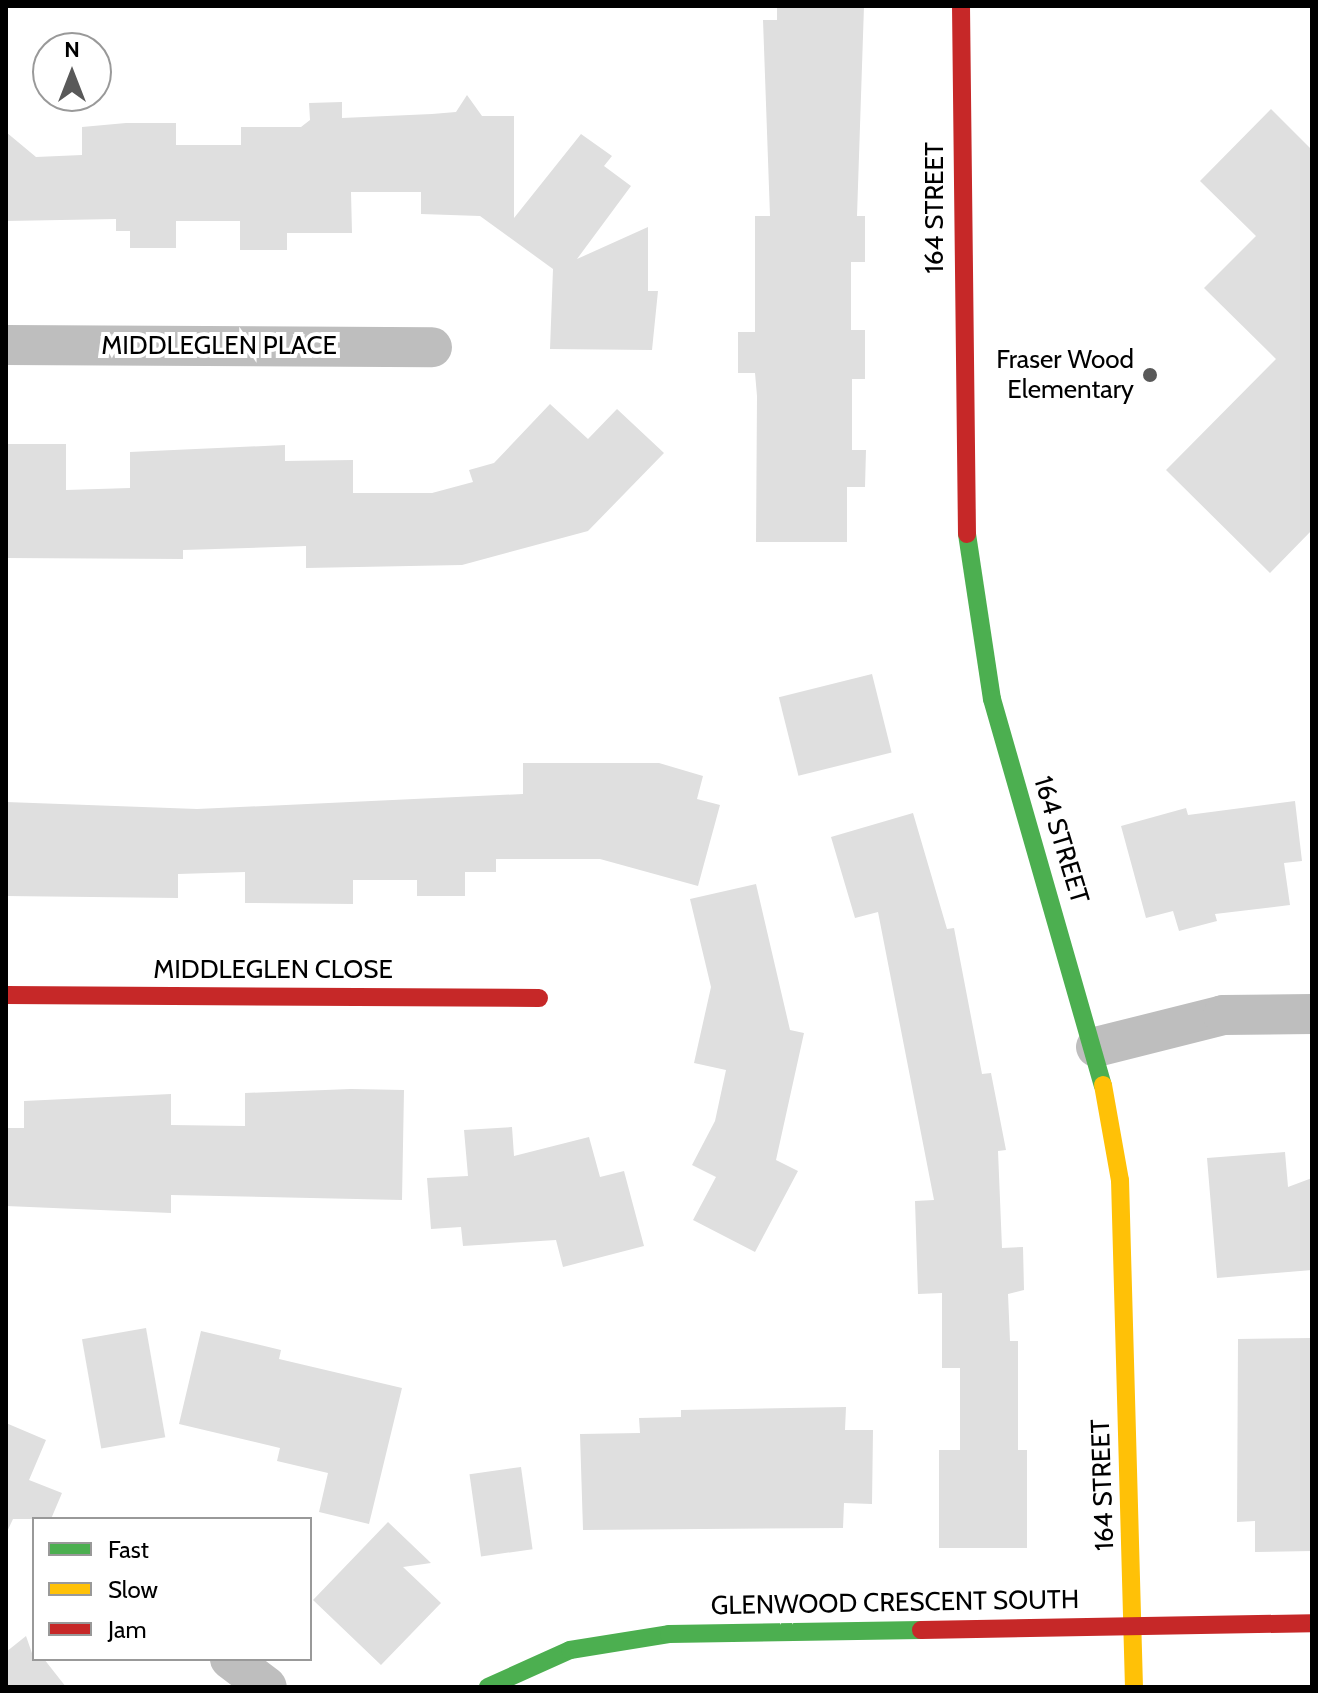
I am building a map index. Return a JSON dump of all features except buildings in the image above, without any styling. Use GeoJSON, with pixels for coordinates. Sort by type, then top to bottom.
{"type":"FeatureCollection","features":[{"type":"Feature","properties":{"kind":"street","name":"164 STREET"},"geometry":{"type":"LineString","coordinates":[[961,6],[963,437],[974,602],[992,699],[1096,1047],[1120,1180],[1134,1687]]}},
{"type":"Feature","properties":{"kind":"street","name":"MIDDLEGLEN PLACE"},"geometry":{"type":"LineString","coordinates":[[6,345],[432,347]]}},
{"type":"Feature","properties":{"kind":"street","name":"MIDDLEGLEN CLOSE"},"geometry":{"type":"LineString","coordinates":[[6,995],[539,998]]}},
{"type":"Feature","properties":{"kind":"street"},"geometry":{"type":"LineString","coordinates":[[1096,1047],[1223,1015],[1312,1014]]}},
{"type":"Feature","properties":{"kind":"street","name":"GLENWOOD CRESCENT SOUTH"},"geometry":{"type":"LineString","coordinates":[[488,1687],[570,1650],[669,1634],[1312,1623]]}},
{"type":"Feature","properties":{"kind":"street"},"geometry":{"type":"LineString","coordinates":[[233,1661],[267,1687]]}},
{"type":"Feature","properties":{"kind":"traffic: fast"},"geometry":{"type":"LineString","coordinates":[[967,534],[992,699],[1103,1085]]}},
{"type":"Feature","properties":{"kind":"traffic: fast"},"geometry":{"type":"LineString","coordinates":[[488,1687],[570,1650],[669,1634],[921,1630]]}},
{"type":"Feature","properties":{"kind":"traffic: slow"},"geometry":{"type":"LineString","coordinates":[[1103,1085],[1120,1180],[1134,1687]]}},
{"type":"Feature","properties":{"kind":"traffic: jam"},"geometry":{"type":"LineString","coordinates":[[961,6],[967,534]]}},
{"type":"Feature","properties":{"kind":"traffic: jam"},"geometry":{"type":"LineString","coordinates":[[6,995],[539,998]]}},
{"type":"Feature","properties":{"kind":"traffic: jam"},"geometry":{"type":"LineString","coordinates":[[921,1630],[1312,1623]]}},
{"type":"Feature","properties":{"kind":"place","name":"Fraser Wood Elementary"},"geometry":{"type":"Point","coordinates":[1150,375]}}]}
